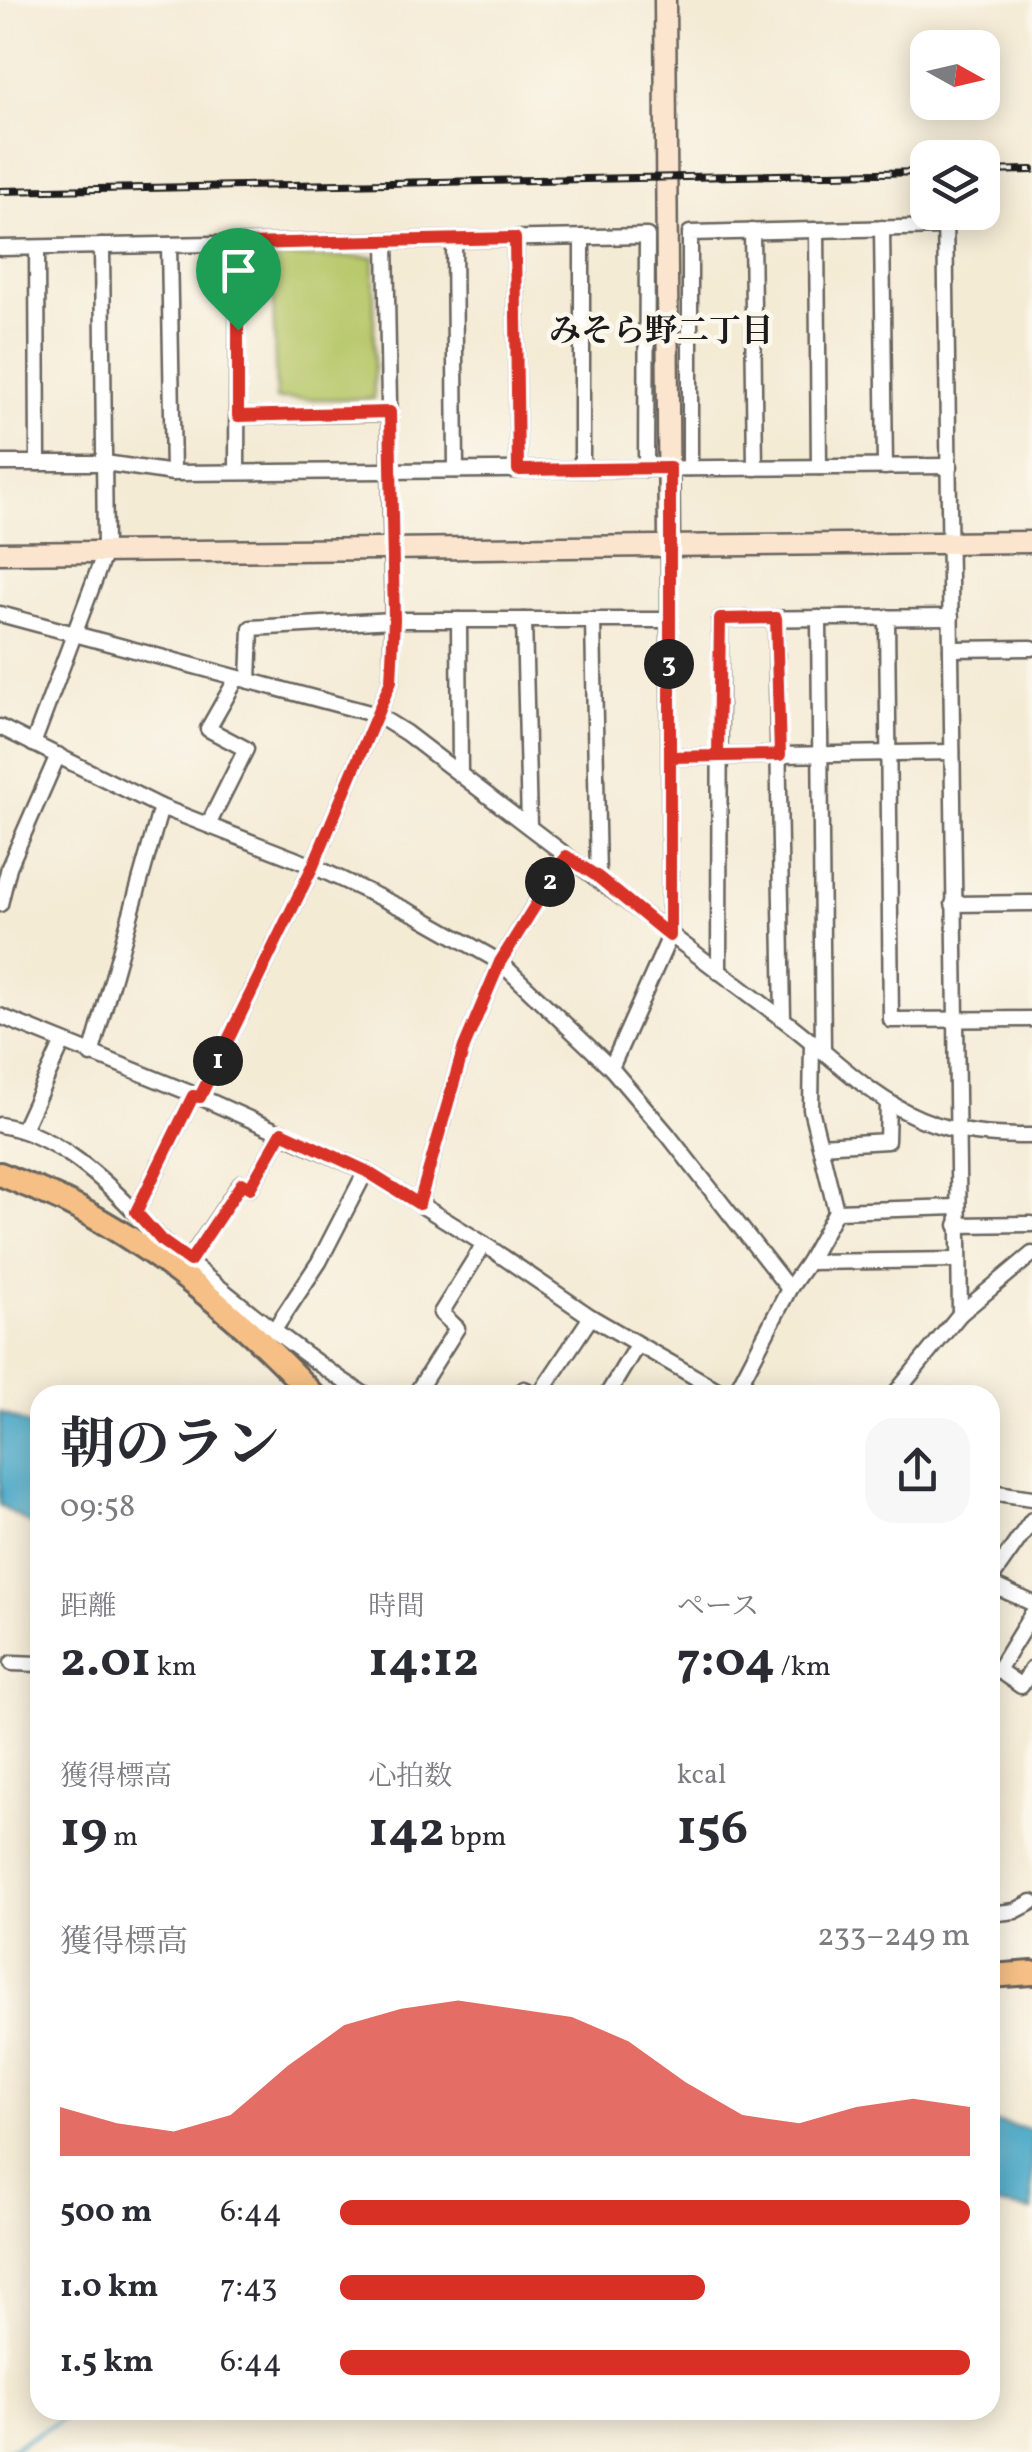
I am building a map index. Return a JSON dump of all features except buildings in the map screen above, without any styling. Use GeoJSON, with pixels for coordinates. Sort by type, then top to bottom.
{"type":"FeatureCollection","features":[{"type":"Feature","properties":{"kind":"main road"},"geometry":{"type":"LineString","coordinates":[[0,1174],[65,1201],[131,1240],[189,1282],[305,1385]]}},
{"type":"Feature","properties":{"kind":"main road"},"geometry":{"type":"LineString","coordinates":[[1000,1976],[1032,1974]]}},
{"type":"Feature","properties":{"kind":"street"},"geometry":{"type":"LineString","coordinates":[[666,0],[680,468]]}},
{"type":"Feature","properties":{"kind":"street"},"geometry":{"type":"LineString","coordinates":[[611,1068],[670,936],[669,546],[680,468],[690,233],[910,224]]}},
{"type":"Feature","properties":{"kind":"street"},"geometry":{"type":"LineString","coordinates":[[882,228],[885,466]]}},
{"type":"Feature","properties":{"kind":"street"},"geometry":{"type":"LineString","coordinates":[[945,230],[960,1314]]}},
{"type":"Feature","properties":{"kind":"street"},"geometry":{"type":"LineString","coordinates":[[752,231],[755,468]]}},
{"type":"Feature","properties":{"kind":"street"},"geometry":{"type":"LineString","coordinates":[[817,231],[819,467]]}},
{"type":"Feature","properties":{"kind":"street"},"geometry":{"type":"LineString","coordinates":[[0,248],[647,236],[646,469]]}},
{"type":"Feature","properties":{"kind":"street"},"geometry":{"type":"LineString","coordinates":[[582,237],[582,469]]}},
{"type":"Feature","properties":{"kind":"street"},"geometry":{"type":"LineString","coordinates":[[515,238],[518,470]]}},
{"type":"Feature","properties":{"kind":"street"},"geometry":{"type":"LineString","coordinates":[[454,240],[456,470]]}},
{"type":"Feature","properties":{"kind":"street"},"geometry":{"type":"LineString","coordinates":[[136,1212],[313,866],[391,681],[394,620],[386,241]]}},
{"type":"Feature","properties":{"kind":"street"},"geometry":{"type":"LineString","coordinates":[[237,472],[238,244]]}},
{"type":"Feature","properties":{"kind":"street"},"geometry":{"type":"LineString","coordinates":[[170,245],[173,473]]}},
{"type":"Feature","properties":{"kind":"street"},"geometry":{"type":"LineString","coordinates":[[33,744],[105,552],[102,246]]}},
{"type":"Feature","properties":{"kind":"street"},"geometry":{"type":"LineString","coordinates":[[37,248],[38,463]]}},
{"type":"Feature","properties":{"kind":"street"},"geometry":{"type":"LineString","coordinates":[[238,416],[390,412]]}},
{"type":"Feature","properties":{"kind":"street"},"geometry":{"type":"LineString","coordinates":[[0,463],[105,463],[173,473],[950,466]]}},
{"type":"Feature","properties":{"kind":"street"},"geometry":{"type":"LineString","coordinates":[[0,553],[1032,542]]}},
{"type":"Feature","properties":{"kind":"street"},"geometry":{"type":"LineString","coordinates":[[0,614],[377,715],[598,877],[888,1102],[955,1131],[1032,1136]]}},
{"type":"Feature","properties":{"kind":"street"},"geometry":{"type":"LineString","coordinates":[[719,972],[720,619],[951,616]]}},
{"type":"Feature","properties":{"kind":"street"},"geometry":{"type":"LineString","coordinates":[[887,617],[891,1020],[1032,1019]]}},
{"type":"Feature","properties":{"kind":"street"},"geometry":{"type":"LineString","coordinates":[[776,618],[782,1018]]}},
{"type":"Feature","properties":{"kind":"street"},"geometry":{"type":"LineString","coordinates":[[736,1385],[836,1211],[811,1109],[818,1046],[819,618]]}},
{"type":"Feature","properties":{"kind":"street"},"geometry":{"type":"LineString","coordinates":[[208,825],[246,749],[208,730],[243,679],[251,628],[394,620],[669,620]]}},
{"type":"Feature","properties":{"kind":"street"},"geometry":{"type":"LineString","coordinates":[[460,620],[460,774]]}},
{"type":"Feature","properties":{"kind":"street"},"geometry":{"type":"LineString","coordinates":[[524,620],[529,826]]}},
{"type":"Feature","properties":{"kind":"street"},"geometry":{"type":"LineString","coordinates":[[593,620],[598,877]]}},
{"type":"Feature","properties":{"kind":"street"},"geometry":{"type":"LineString","coordinates":[[951,649],[1032,648]]}},
{"type":"Feature","properties":{"kind":"street"},"geometry":{"type":"LineString","coordinates":[[0,727],[162,807],[313,866],[417,915],[500,962],[611,1068],[789,1289]]}},
{"type":"Feature","properties":{"kind":"street"},"geometry":{"type":"LineString","coordinates":[[670,757],[952,752]]}},
{"type":"Feature","properties":{"kind":"street"},"geometry":{"type":"LineString","coordinates":[[0,904],[9,867],[58,755]]}},
{"type":"Feature","properties":{"kind":"street"},"geometry":{"type":"LineString","coordinates":[[91,1055],[162,807]]}},
{"type":"Feature","properties":{"kind":"street"},"geometry":{"type":"LineString","coordinates":[[419,1204],[464,1047],[500,962],[566,856]]}},
{"type":"Feature","properties":{"kind":"street"},"geometry":{"type":"LineString","coordinates":[[953,904],[1032,903]]}},
{"type":"Feature","properties":{"kind":"street"},"geometry":{"type":"LineString","coordinates":[[0,1016],[282,1132],[366,1171],[484,1244],[591,1318],[711,1385]]}},
{"type":"Feature","properties":{"kind":"street"},"geometry":{"type":"LineString","coordinates":[[22,1129],[62,1044]]}},
{"type":"Feature","properties":{"kind":"street"},"geometry":{"type":"LineString","coordinates":[[820,1145],[887,1141],[888,1102]]}},
{"type":"Feature","properties":{"kind":"street"},"geometry":{"type":"LineString","coordinates":[[0,1125],[22,1129],[61,1149],[272,1333],[350,1385]]}},
{"type":"Feature","properties":{"kind":"street"},"geometry":{"type":"LineString","coordinates":[[190,1261],[242,1183],[250,1188],[282,1132]]}},
{"type":"Feature","properties":{"kind":"street"},"geometry":{"type":"LineString","coordinates":[[272,1333],[319,1262],[366,1171]]}},
{"type":"Feature","properties":{"kind":"street"},"geometry":{"type":"LineString","coordinates":[[836,1211],[957,1207]]}},
{"type":"Feature","properties":{"kind":"street"},"geometry":{"type":"LineString","coordinates":[[957,1225],[1032,1224]]}},
{"type":"Feature","properties":{"kind":"street"},"geometry":{"type":"LineString","coordinates":[[420,1385],[457,1328],[441,1313],[484,1244]]}},
{"type":"Feature","properties":{"kind":"street"},"geometry":{"type":"LineString","coordinates":[[902,1385],[960,1314],[1032,1254]]}},
{"type":"Feature","properties":{"kind":"street"},"geometry":{"type":"LineString","coordinates":[[808,1262],[958,1260]]}},
{"type":"Feature","properties":{"kind":"street"},"geometry":{"type":"LineString","coordinates":[[545,1385],[591,1318]]}},
{"type":"Feature","properties":{"kind":"street"},"geometry":{"type":"LineString","coordinates":[[613,1385],[636,1345]]}},
{"type":"Feature","properties":{"kind":"street"},"geometry":{"type":"LineString","coordinates":[[1000,1493],[1032,1498]]}},
{"type":"Feature","properties":{"kind":"street"},"geometry":{"type":"LineString","coordinates":[[1000,1567],[1032,1520]]}},
{"type":"Feature","properties":{"kind":"street"},"geometry":{"type":"LineString","coordinates":[[1000,1587],[1032,1602]]}},
{"type":"Feature","properties":{"kind":"street"},"geometry":{"type":"LineString","coordinates":[[1000,1667],[1032,1614]]}},
{"type":"Feature","properties":{"kind":"street"},"geometry":{"type":"LineString","coordinates":[[12,1663],[30,1664]]}},
{"type":"Feature","properties":{"kind":"street"},"geometry":{"type":"LineString","coordinates":[[1000,1671],[1021,1686],[1032,1669]]}},
{"type":"Feature","properties":{"kind":"street"},"geometry":{"type":"LineString","coordinates":[[1000,1913],[1016,1911],[1032,1902]]}},
{"type":"Feature","properties":{"kind":"green space"},"geometry":{"type":"Polygon","coordinates":[[[272,257],[374,257],[374,399],[276,399],[272,257]]]}},
{"type":"Feature","properties":{"kind":"water"},"geometry":{"type":"Polygon","coordinates":[[[0,1412],[30,1426],[30,1524],[0,1505],[0,1412]]]}},
{"type":"Feature","properties":{"kind":"water"},"geometry":{"type":"Polygon","coordinates":[[[1000,2123],[1032,2130],[1032,2211],[1000,2206],[1000,2123]]]}},
{"type":"Feature","properties":{"kind":"waterway"},"geometry":{"type":"LineString","coordinates":[[5,2452],[61,2420]]}},
{"type":"Feature","properties":{"kind":"railway"},"geometry":{"type":"LineString","coordinates":[[1000,171],[1032,170]]}},
{"type":"Feature","properties":{"kind":"railway"},"geometry":{"type":"LineString","coordinates":[[0,191],[910,172]]}},
{"type":"Feature","properties":{"kind":"district","name":"みそら野二丁目"},"geometry":{"type":"Point","coordinates":[661,333]}},
{"type":"Feature","properties":{"kind":"route"},"geometry":{"type":"LineString","coordinates":[[238,330],[238,244],[515,238],[518,470],[670,468],[670,757],[780,755],[776,618],[720,619],[718,756],[670,757],[670,936],[566,856],[500,962],[464,1047],[419,1204],[366,1171],[282,1132],[250,1188],[242,1183],[190,1261],[162,1241],[136,1212],[193,1096],[200,1097],[313,866],[391,681],[394,620],[390,412],[238,416],[238,330]]}}]}
